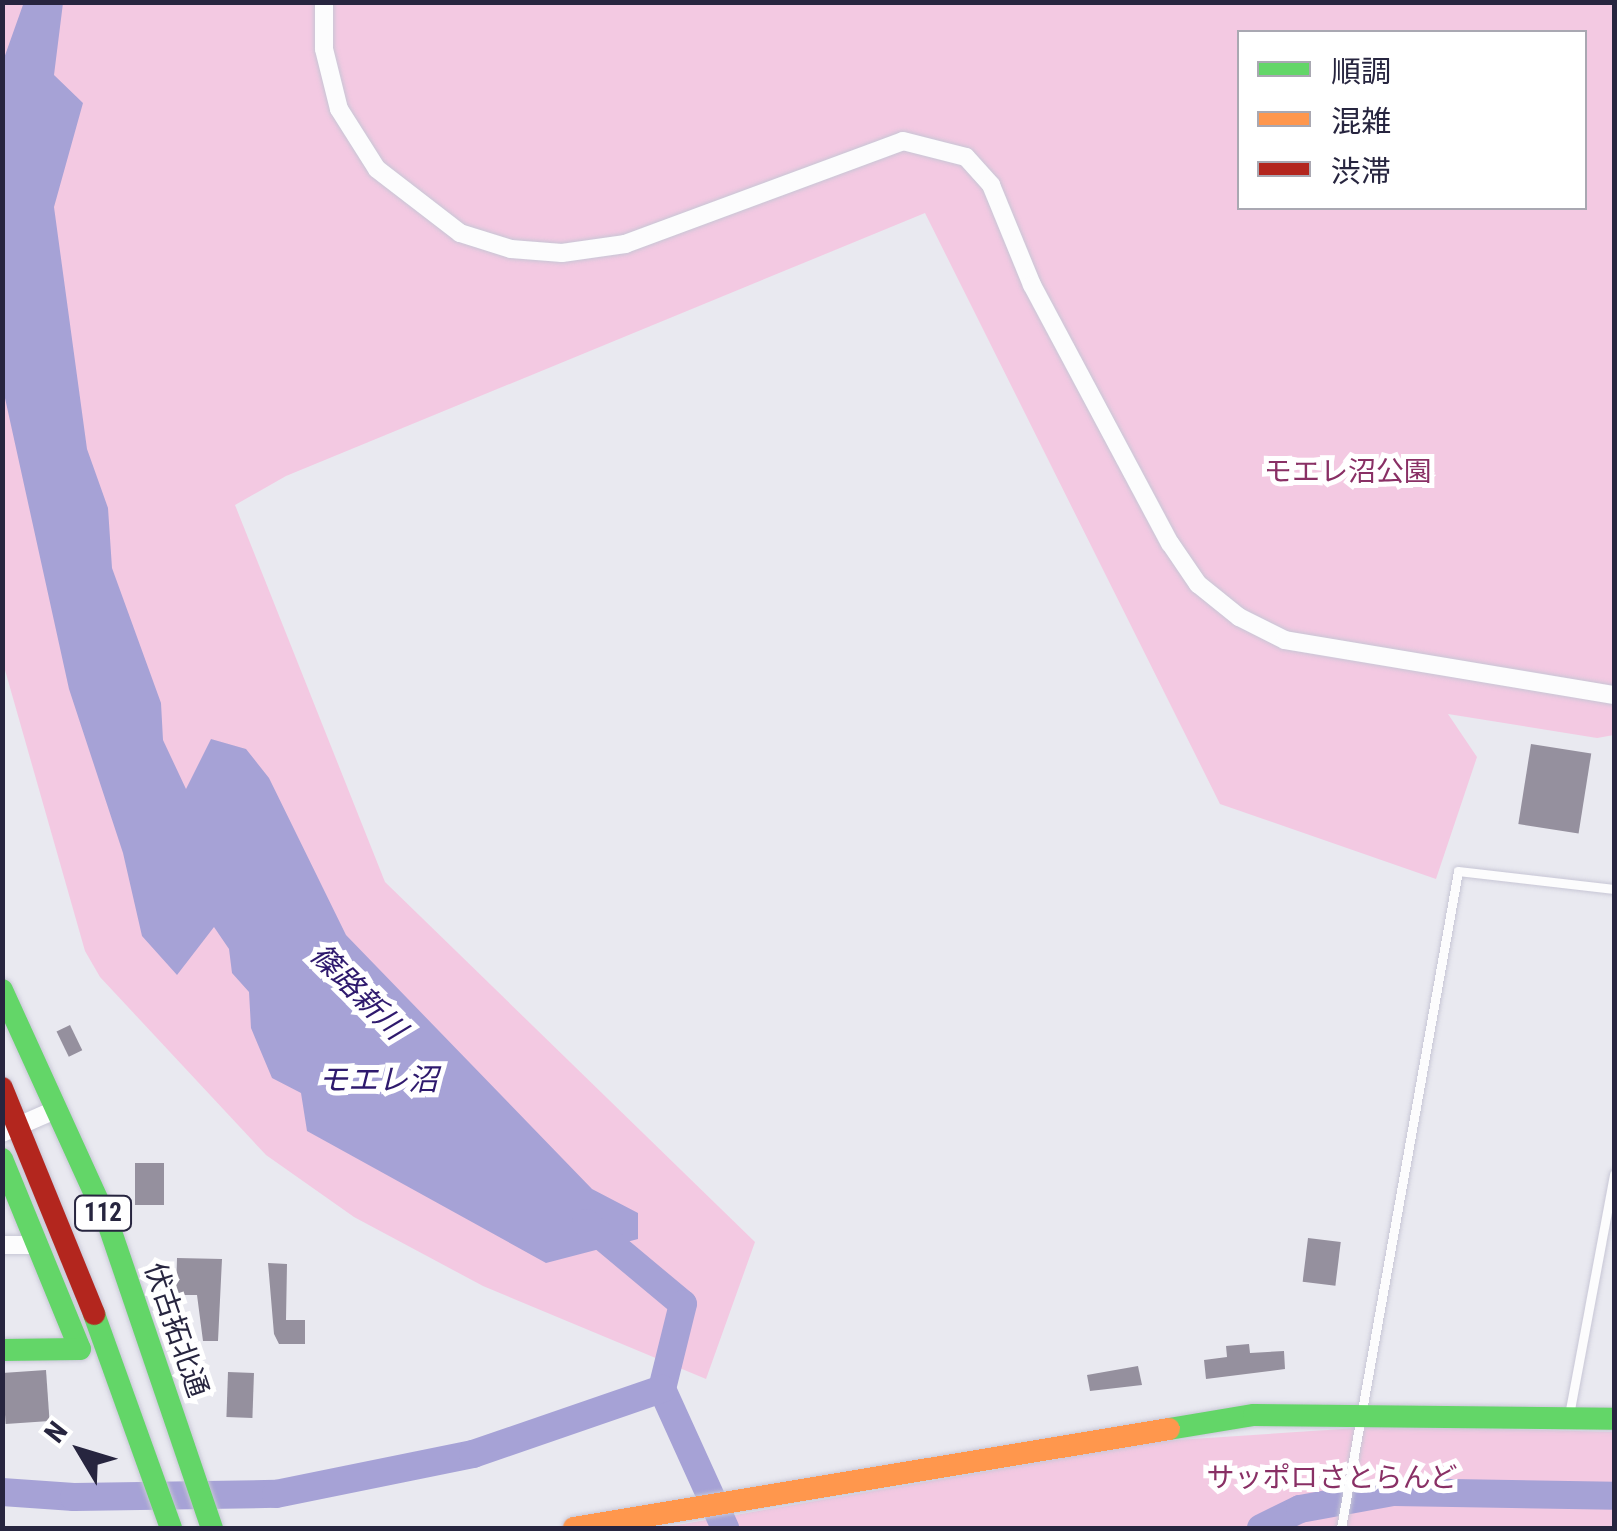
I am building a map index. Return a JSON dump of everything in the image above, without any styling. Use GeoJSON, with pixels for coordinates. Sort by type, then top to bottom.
{"type":"FeatureCollection","features":[{"type":"Feature","properties":{"kind":"street"},"geometry":{"type":"LineString","coordinates":[[324,2],[324,49],[339,109],[370,160],[437,219],[511,249],[562,253],[625,244],[903,141],[966,157],[991,185],[1032,285],[1170,543],[1212,595],[1285,640],[1335,653],[1614,695]]}},
{"type":"Feature","properties":{"kind":"street","name":"伏古拓北通"},"geometry":{"type":"LineString","coordinates":[[2,990],[106,1220],[212,1528]]}},
{"type":"Feature","properties":{"kind":"street","name":"112"},"geometry":{"type":"LineString","coordinates":[[2,1088],[11,1130],[140,1442],[171,1528]]}},
{"type":"Feature","properties":{"kind":"street"},"geometry":{"type":"LineString","coordinates":[[11,1130],[55,1110]]}},
{"type":"Feature","properties":{"kind":"street"},"geometry":{"type":"LineString","coordinates":[[2,1160],[80,1350],[2,1350]]}},
{"type":"Feature","properties":{"kind":"street"},"geometry":{"type":"LineString","coordinates":[[2,1245],[38,1245]]}},
{"type":"Feature","properties":{"kind":"street"},"geometry":{"type":"LineString","coordinates":[[574,1528],[1235,1418],[1364,1412],[1614,1419]]}},
{"type":"Feature","properties":{"kind":"lane"},"geometry":{"type":"LineString","coordinates":[[1341,1528],[1458,871],[1614,889]]}},
{"type":"Feature","properties":{"kind":"lane"},"geometry":{"type":"LineString","coordinates":[[1568,1418],[1614,1174]]}},
{"type":"Feature","properties":{"kind":"green space","name":"モエレ沼公園"},"geometry":{"type":"Polygon","coordinates":[[[2,3],[1614,3],[1614,735],[1597,738],[1448,714],[1477,757],[1436,879],[1220,804],[925,213],[286,476],[235,505],[385,882],[755,1242],[706,1379],[483,1286],[354,1217],[266,1155],[100,977],[85,951],[3,663],[2,3]]]}},
{"type":"Feature","properties":{"kind":"green space","name":"サッポロさとらんど"},"geometry":{"type":"Polygon","coordinates":[[[1388,1426],[1614,1432],[1614,1528],[660,1528],[1162,1441],[1388,1426]]]}},
{"type":"Feature","properties":{"kind":"water","name":"モエレ沼"},"geometry":{"type":"Polygon","coordinates":[[[24,2],[63,3],[54,75],[83,103],[54,207],[87,449],[108,508],[112,568],[161,703],[163,740],[186,789],[211,739],[246,749],[269,778],[346,935],[592,1189],[638,1213],[638,1239],[546,1263],[307,1131],[301,1093],[272,1078],[251,1028],[249,992],[232,973],[229,949],[214,927],[177,975],[142,936],[123,853],[69,689],[3,389],[3,61],[24,2]]]}},
{"type":"Feature","properties":{"kind":"building"},"geometry":{"type":"Polygon","coordinates":[[[1531,744],[1591,754],[1579,834],[1518,824],[1531,744]]]}},
{"type":"Feature","properties":{"kind":"building"},"geometry":{"type":"Polygon","coordinates":[[[70,1025],[82,1050],[69,1057],[57,1032],[70,1025]]]}},
{"type":"Feature","properties":{"kind":"building"},"geometry":{"type":"Polygon","coordinates":[[[135,1163],[164,1163],[164,1205],[135,1205],[135,1163]]]}},
{"type":"Feature","properties":{"kind":"building"},"geometry":{"type":"Polygon","coordinates":[[[1308,1238],[1341,1242],[1335,1286],[1303,1282],[1308,1238]]]}},
{"type":"Feature","properties":{"kind":"building"},"geometry":{"type":"Polygon","coordinates":[[[177,1258],[222,1259],[218,1341],[203,1341],[197,1295],[176,1295],[177,1258]]]}},
{"type":"Feature","properties":{"kind":"building"},"geometry":{"type":"Polygon","coordinates":[[[268,1263],[287,1264],[286,1320],[305,1320],[305,1344],[279,1344],[274,1334],[268,1263]]]}},
{"type":"Feature","properties":{"kind":"building"},"geometry":{"type":"Polygon","coordinates":[[[1249,1344],[1250,1353],[1284,1351],[1285,1369],[1206,1379],[1204,1360],[1227,1357],[1226,1346],[1249,1344]]]}},
{"type":"Feature","properties":{"kind":"building"},"geometry":{"type":"Polygon","coordinates":[[[1138,1366],[1142,1385],[1090,1391],[1087,1375],[1138,1366]]]}},
{"type":"Feature","properties":{"kind":"building"},"geometry":{"type":"Polygon","coordinates":[[[46,1370],[50,1421],[6,1424],[2,1373],[46,1370]]]}},
{"type":"Feature","properties":{"kind":"building"},"geometry":{"type":"Polygon","coordinates":[[[228,1372],[254,1373],[252,1418],[226,1417],[228,1372]]]}},
{"type":"Feature","properties":{"kind":"waterway","name":"篠路新川"},"geometry":{"type":"LineString","coordinates":[[586,1223],[683,1304],[662,1389]]}},
{"type":"Feature","properties":{"kind":"waterway"},"geometry":{"type":"LineString","coordinates":[[662,1389],[725,1528]]}},
{"type":"Feature","properties":{"kind":"waterway","name":"篠路新川"},"geometry":{"type":"LineString","coordinates":[[2,1492],[74,1497],[276,1494],[473,1454],[662,1389]]}},
{"type":"Feature","properties":{"kind":"waterway"},"geometry":{"type":"LineString","coordinates":[[1261,1528],[1300,1509],[1394,1492],[1614,1496]]}},
{"type":"Feature","properties":{"kind":"traffic: fast"},"geometry":{"type":"LineString","coordinates":[[2,990],[107,1220],[212,1528]]}},
{"type":"Feature","properties":{"kind":"traffic: fast"},"geometry":{"type":"LineString","coordinates":[[2,1159],[80,1349],[2,1350]]}},
{"type":"Feature","properties":{"kind":"traffic: fast"},"geometry":{"type":"LineString","coordinates":[[94,1314],[171,1528]]}},
{"type":"Feature","properties":{"kind":"traffic: fast"},"geometry":{"type":"LineString","coordinates":[[1169,1429],[1254,1415],[1614,1419]]}},
{"type":"Feature","properties":{"kind":"traffic: slow"},"geometry":{"type":"LineString","coordinates":[[574,1528],[1169,1429]]}},
{"type":"Feature","properties":{"kind":"traffic: jam"},"geometry":{"type":"LineString","coordinates":[[2,1088],[94,1314]]}}]}
